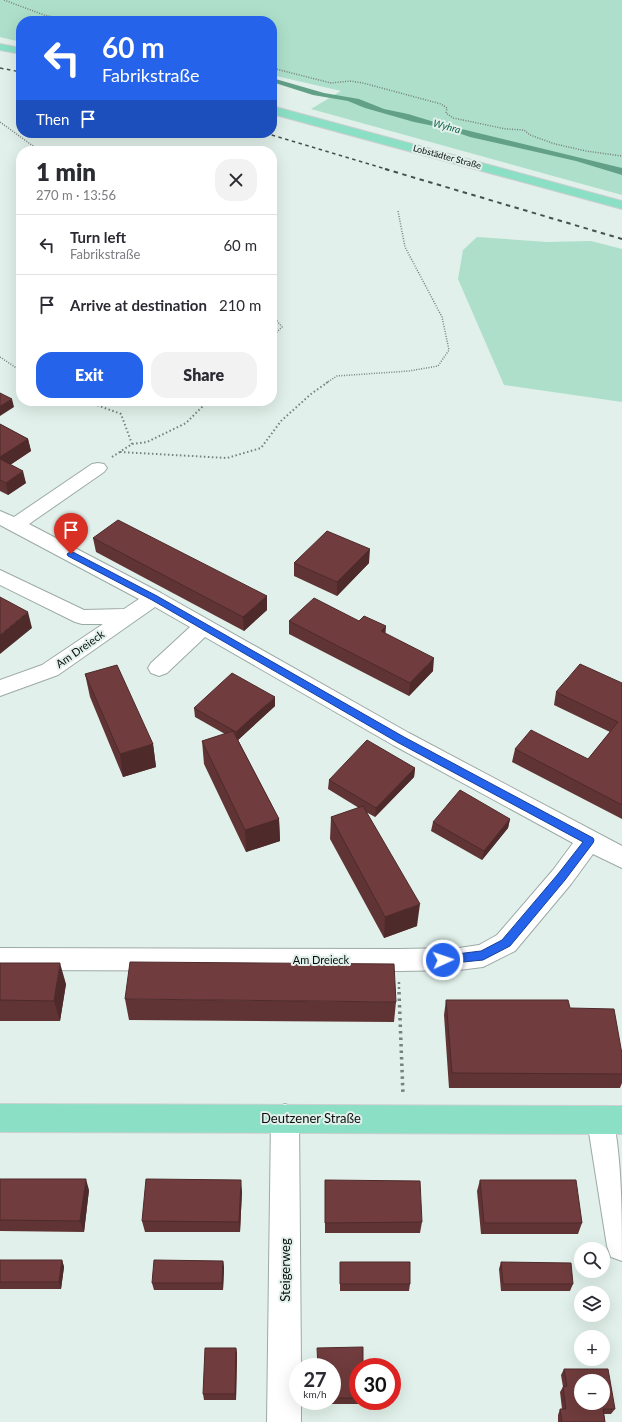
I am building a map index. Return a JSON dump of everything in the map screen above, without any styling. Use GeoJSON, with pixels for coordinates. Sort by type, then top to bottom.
{"type":"FeatureCollection","features":[{"type":"Feature","properties":{"kind":"main road"},"geometry":{"type":"LineString","coordinates":[[0,47],[16,50]]}},
{"type":"Feature","properties":{"kind":"main road","name":"Lobstädter Straße"},"geometry":{"type":"LineString","coordinates":[[277,111],[622,205]]}},
{"type":"Feature","properties":{"kind":"main road","name":"Deutzener Straße"},"geometry":{"type":"LineString","coordinates":[[0,1118],[612,1120]]}},
{"type":"Feature","properties":{"kind":"street"},"geometry":{"type":"LineString","coordinates":[[7,521],[98,468]]}},
{"type":"Feature","properties":{"kind":"street"},"geometry":{"type":"LineString","coordinates":[[7,521],[154,598],[401,739],[622,858]]}},
{"type":"Feature","properties":{"kind":"street"},"geometry":{"type":"LineString","coordinates":[[0,577],[50,603],[82,617],[129,616]]}},
{"type":"Feature","properties":{"kind":"street","name":"Am Dreieck"},"geometry":{"type":"LineString","coordinates":[[0,688],[50,670],[154,598]]}},
{"type":"Feature","properties":{"kind":"street"},"geometry":{"type":"LineString","coordinates":[[159,668],[204,626]]}},
{"type":"Feature","properties":{"kind":"street","name":"Am Dreieck"},"geometry":{"type":"LineString","coordinates":[[0,959],[398,960],[459,959],[483,956],[506,943],[562,877],[589,840]]}},
{"type":"Feature","properties":{"kind":"street","name":"Steigerweg"},"geometry":{"type":"LineString","coordinates":[[284,1422],[285,1118]]}},
{"type":"Feature","properties":{"kind":"street"},"geometry":{"type":"LineString","coordinates":[[612,1120],[622,1246]]}},
{"type":"Feature","properties":{"kind":"path"},"geometry":{"type":"LineString","coordinates":[[4,0],[48,16]]}},
{"type":"Feature","properties":{"kind":"path"},"geometry":{"type":"LineString","coordinates":[[277,69],[331,83],[350,81],[363,83],[441,104],[447,108],[446,113],[453,118],[506,129],[524,130],[528,135],[557,145],[622,156]]}},
{"type":"Feature","properties":{"kind":"path"},"geometry":{"type":"LineString","coordinates":[[0,122],[16,134]]}},
{"type":"Feature","properties":{"kind":"path"},"geometry":{"type":"LineString","coordinates":[[22,138],[33,146]]}},
{"type":"Feature","properties":{"kind":"path"},"geometry":{"type":"LineString","coordinates":[[120,452],[227,458],[261,448],[281,421],[310,394],[337,376],[409,371],[438,366],[449,350],[442,317],[405,247],[398,211]]}},
{"type":"Feature","properties":{"kind":"path"},"geometry":{"type":"LineString","coordinates":[[277,321],[282,327],[277,332]]}},
{"type":"Feature","properties":{"kind":"path"},"geometry":{"type":"LineString","coordinates":[[0,357],[16,368]]}},
{"type":"Feature","properties":{"kind":"path"},"geometry":{"type":"LineString","coordinates":[[99,406],[121,414],[132,444]]}},
{"type":"Feature","properties":{"kind":"path"},"geometry":{"type":"LineString","coordinates":[[98,468],[132,444],[147,442],[186,423],[203,406]]}},
{"type":"Feature","properties":{"kind":"path"},"geometry":{"type":"LineString","coordinates":[[398,960],[404,1119]]}},
{"type":"Feature","properties":{"kind":"shaded area"},"geometry":{"type":"Polygon","coordinates":[[[0,0],[622,0],[622,195],[311,109],[341,91],[277,76],[277,16],[16,16],[16,41],[0,37],[0,0]]]}},
{"type":"Feature","properties":{"kind":"shaded area"},"geometry":{"type":"Polygon","coordinates":[[[477,237],[547,242],[591,241],[622,249],[622,402],[504,385],[458,279],[463,250],[477,237]]]}},
{"type":"Feature","properties":{"kind":"water","name":"Wyhra"},"geometry":{"type":"Polygon","coordinates":[[[277,79],[324,93],[359,99],[384,109],[408,114],[441,124],[622,168],[622,175],[576,161],[470,137],[444,128],[414,122],[365,108],[348,101],[313,95],[277,84],[277,79]]]}},
{"type":"Feature","properties":{"kind":"building"},"geometry":{"type":"Polygon","coordinates":[[[0,393],[12,399],[0,406],[0,393]]]}},
{"type":"Feature","properties":{"kind":"building"},"geometry":{"type":"Polygon","coordinates":[[[0,424],[28,439],[0,457],[0,424]]]}},
{"type":"Feature","properties":{"kind":"building"},"geometry":{"type":"Polygon","coordinates":[[[0,459],[23,471],[6,483],[0,480],[0,459]]]}},
{"type":"Feature","properties":{"kind":"building"},"geometry":{"type":"Polygon","coordinates":[[[118,520],[267,596],[243,617],[93,538],[118,520]]]}},
{"type":"Feature","properties":{"kind":"building"},"geometry":{"type":"Polygon","coordinates":[[[327,531],[370,549],[337,582],[294,563],[327,531]]]}},
{"type":"Feature","properties":{"kind":"building"},"geometry":{"type":"Polygon","coordinates":[[[0,597],[28,612],[0,635],[0,597]]]}},
{"type":"Feature","properties":{"kind":"building"},"geometry":{"type":"Polygon","coordinates":[[[314,598],[359,621],[364,616],[386,626],[381,631],[434,658],[410,683],[289,621],[314,598]]]}},
{"type":"Feature","properties":{"kind":"building"},"geometry":{"type":"Polygon","coordinates":[[[580,664],[622,683],[622,805],[515,749],[531,730],[588,759],[618,722],[556,692],[580,664]]]}},
{"type":"Feature","properties":{"kind":"building"},"geometry":{"type":"Polygon","coordinates":[[[117,665],[153,744],[120,754],[85,674],[117,665]]]}},
{"type":"Feature","properties":{"kind":"building"},"geometry":{"type":"Polygon","coordinates":[[[232,673],[275,697],[236,732],[194,708],[232,673]]]}},
{"type":"Feature","properties":{"kind":"building"},"geometry":{"type":"Polygon","coordinates":[[[233,731],[279,819],[245,830],[202,741],[233,731]]]}},
{"type":"Feature","properties":{"kind":"building"},"geometry":{"type":"Polygon","coordinates":[[[367,740],[415,768],[376,808],[329,780],[367,740]]]}},
{"type":"Feature","properties":{"kind":"building"},"geometry":{"type":"Polygon","coordinates":[[[460,790],[510,819],[484,851],[433,822],[460,790]]]}},
{"type":"Feature","properties":{"kind":"building"},"geometry":{"type":"Polygon","coordinates":[[[363,806],[420,904],[385,917],[331,817],[363,806]]]}},
{"type":"Feature","properties":{"kind":"building"},"geometry":{"type":"Polygon","coordinates":[[[130,962],[394,964],[396,1002],[125,999],[130,962]]]}},
{"type":"Feature","properties":{"kind":"building"},"geometry":{"type":"Polygon","coordinates":[[[0,963],[60,963],[54,1001],[0,1000],[0,963]]]}},
{"type":"Feature","properties":{"kind":"building"},"geometry":{"type":"Polygon","coordinates":[[[446,1000],[568,1000],[570,1008],[614,1009],[622,1054],[622,1074],[452,1073],[446,1000]]]}},
{"type":"Feature","properties":{"kind":"building"},"geometry":{"type":"Polygon","coordinates":[[[0,1179],[86,1179],[80,1221],[0,1220],[0,1179]]]}},
{"type":"Feature","properties":{"kind":"building"},"geometry":{"type":"Polygon","coordinates":[[[146,1179],[241,1180],[239,1222],[142,1221],[146,1179]]]}},
{"type":"Feature","properties":{"kind":"building"},"geometry":{"type":"Polygon","coordinates":[[[325,1180],[420,1181],[422,1222],[325,1223],[325,1180]]]}},
{"type":"Feature","properties":{"kind":"building"},"geometry":{"type":"Polygon","coordinates":[[[480,1180],[576,1180],[582,1223],[484,1223],[480,1180]]]}},
{"type":"Feature","properties":{"kind":"building"},"geometry":{"type":"Polygon","coordinates":[[[0,1260],[62,1260],[59,1282],[0,1282],[0,1260]]]}},
{"type":"Feature","properties":{"kind":"building"},"geometry":{"type":"Polygon","coordinates":[[[154,1260],[223,1261],[222,1283],[152,1283],[154,1260]]]}},
{"type":"Feature","properties":{"kind":"building"},"geometry":{"type":"Polygon","coordinates":[[[340,1262],[410,1262],[410,1284],[340,1284],[340,1262]]]}},
{"type":"Feature","properties":{"kind":"building"},"geometry":{"type":"Polygon","coordinates":[[[501,1262],[571,1263],[573,1284],[503,1284],[501,1262]]]}},
{"type":"Feature","properties":{"kind":"building"},"geometry":{"type":"Polygon","coordinates":[[[363,1347],[363,1358],[349,1358],[349,1398],[341,1398],[341,1358],[318,1358],[317,1348],[363,1347]]]}},
{"type":"Feature","properties":{"kind":"building"},"geometry":{"type":"Polygon","coordinates":[[[205,1348],[236,1348],[235,1394],[203,1394],[205,1348]]]}},
{"type":"Feature","properties":{"kind":"building"},"geometry":{"type":"Polygon","coordinates":[[[564,1369],[608,1369],[609,1374],[574,1374],[574,1410],[603,1410],[605,1422],[562,1422],[560,1409],[566,1409],[563,1387],[567,1386],[564,1369]]]}},
{"type":"Feature","properties":{"kind":"building"},"geometry":{"type":"Polygon","coordinates":[[[610,1380],[615,1409],[610,1409],[610,1380]]]}},
{"type":"Feature","properties":{"kind":"railway"},"geometry":{"type":"LineString","coordinates":[[0,68],[16,71]]}},
{"type":"Feature","properties":{"kind":"railway"},"geometry":{"type":"LineString","coordinates":[[277,137],[389,170]]}},
{"type":"Feature","properties":{"kind":"railway"},"geometry":{"type":"LineString","coordinates":[[385,169],[622,239]]}},
{"type":"Feature","properties":{"kind":"route"},"geometry":{"type":"LineString","coordinates":[[71,554],[154,598],[401,739],[589,840],[562,877],[506,943],[483,956],[443,960]]}}]}
